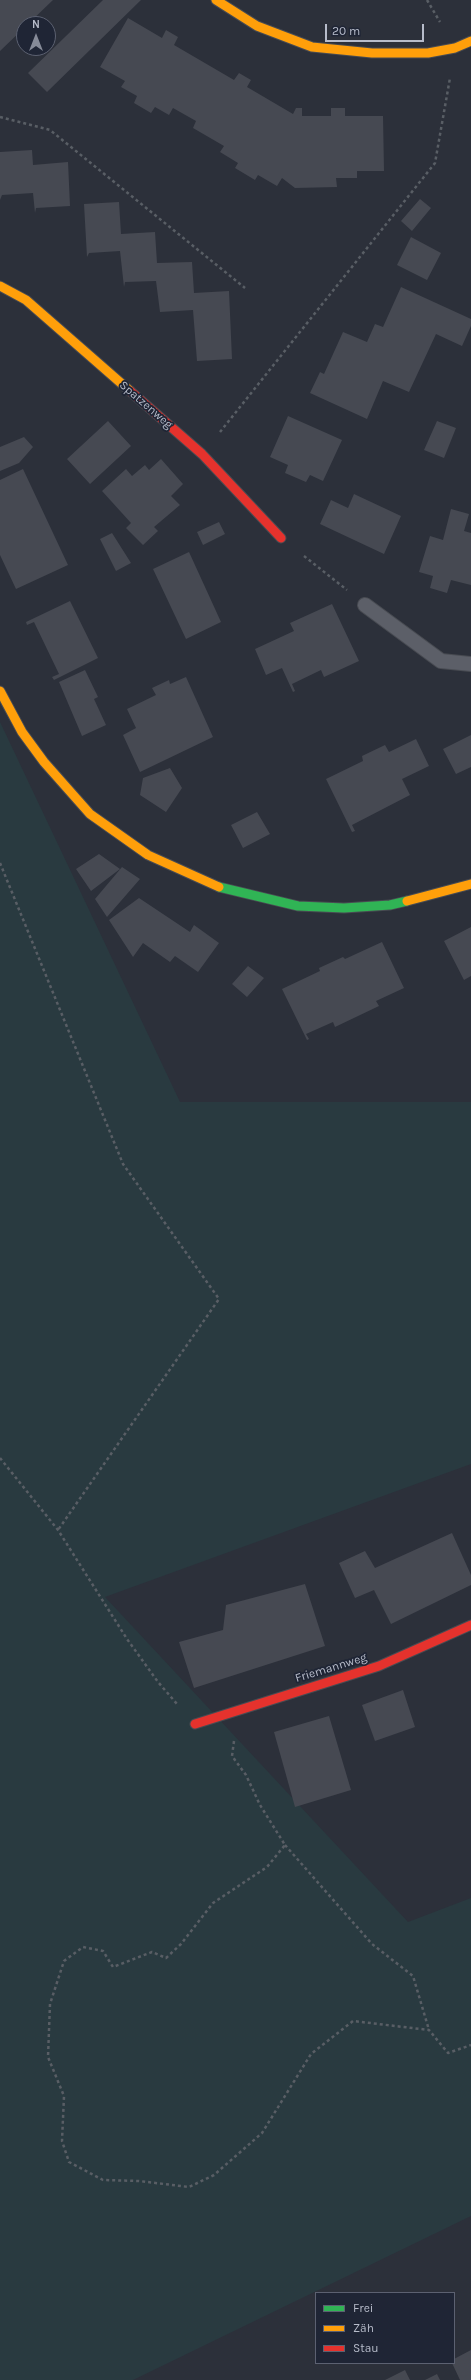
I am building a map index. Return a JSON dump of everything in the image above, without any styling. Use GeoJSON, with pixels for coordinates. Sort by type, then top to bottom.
{"type":"FeatureCollection","features":[{"type":"Feature","properties":{"kind":"street"},"geometry":{"type":"LineString","coordinates":[[216,0],[257,26],[312,47],[372,53],[428,53],[455,48],[471,41]]}},
{"type":"Feature","properties":{"kind":"street","name":"Spatzenweg"},"geometry":{"type":"LineString","coordinates":[[0,286],[26,300],[202,454],[281,538]]}},
{"type":"Feature","properties":{"kind":"street"},"geometry":{"type":"LineString","coordinates":[[0,691],[22,732],[44,762],[90,814],[148,855],[226,890],[298,906],[344,908],[390,905],[471,884]]}},
{"type":"Feature","properties":{"kind":"street","name":"Friemannweg"},"geometry":{"type":"LineString","coordinates":[[195,1724],[379,1666],[471,1625]]}},
{"type":"Feature","properties":{"kind":"lane"},"geometry":{"type":"LineString","coordinates":[[366,605],[441,662],[471,664]]}},
{"type":"Feature","properties":{"kind":"path"},"geometry":{"type":"LineString","coordinates":[[426,0],[441,23]]}},
{"type":"Feature","properties":{"kind":"path"},"geometry":{"type":"LineString","coordinates":[[202,454],[435,164],[455,48]]}},
{"type":"Feature","properties":{"kind":"path"},"geometry":{"type":"LineString","coordinates":[[0,117],[50,130],[245,288]]}},
{"type":"Feature","properties":{"kind":"path"},"geometry":{"type":"LineString","coordinates":[[281,538],[336,582]]}},
{"type":"Feature","properties":{"kind":"path"},"geometry":{"type":"LineString","coordinates":[[0,863],[123,1164],[219,1299],[58,1530]]}},
{"type":"Feature","properties":{"kind":"path"},"geometry":{"type":"LineString","coordinates":[[0,1458],[58,1530],[149,1670],[195,1724]]}},
{"type":"Feature","properties":{"kind":"path"},"geometry":{"type":"LineString","coordinates":[[238,1710],[232,1756],[246,1775],[260,1804],[285,1845],[372,1944],[413,1976],[429,2030],[448,2053],[471,2045]]}},
{"type":"Feature","properties":{"kind":"path"},"geometry":{"type":"LineString","coordinates":[[285,1845],[267,1867],[213,1903],[181,1944],[166,1958],[152,1952],[113,1967],[103,1951],[83,1947],[64,1962],[50,2004],[48,2057],[64,2096],[62,2141],[69,2162],[103,2180],[189,2187],[214,2175],[262,2133],[311,2054],[353,2021],[429,2030]]}},
{"type":"Feature","properties":{"kind":"shaded area"},"geometry":{"type":"Polygon","coordinates":[[[0,722],[180,1102],[471,1102],[471,1464],[105,1597],[408,1922],[471,1898],[471,2216],[133,2380],[0,2380],[0,722]]]}},
{"type":"Feature","properties":{"kind":"building"},"geometry":{"type":"Polygon","coordinates":[[[0,0],[53,0],[36,16],[16,16],[16,36],[0,51],[0,0]]]}},
{"type":"Feature","properties":{"kind":"building"},"geometry":{"type":"Polygon","coordinates":[[[103,0],[141,0],[47,92],[28,73],[45,56],[56,56],[56,46],[103,0]]]}},
{"type":"Feature","properties":{"kind":"building"},"geometry":{"type":"Polygon","coordinates":[[[128,18],[162,38],[166,30],[178,37],[174,45],[234,80],[239,73],[251,80],[247,87],[293,114],[296,108],[302,108],[302,116],[331,116],[331,108],[345,108],[345,116],[383,116],[384,171],[357,171],[357,178],[336,178],[337,187],[295,188],[282,178],[277,186],[258,175],[255,180],[235,168],[238,163],[220,152],[224,146],[193,128],[196,121],[173,108],[169,115],[155,107],[151,113],[134,103],[137,96],[121,87],[125,81],[100,67],[128,18]]]}},
{"type":"Feature","properties":{"kind":"building"},"geometry":{"type":"Polygon","coordinates":[[[32,150],[33,165],[68,162],[70,206],[36,208],[35,213],[33,193],[2,195],[0,200],[0,152],[32,150]]]}},
{"type":"Feature","properties":{"kind":"building"},"geometry":{"type":"Polygon","coordinates":[[[420,199],[431,208],[412,231],[401,221],[420,199]]]}},
{"type":"Feature","properties":{"kind":"building"},"geometry":{"type":"Polygon","coordinates":[[[119,202],[121,234],[155,232],[157,263],[192,262],[194,293],[229,291],[232,359],[197,361],[193,310],[160,312],[156,281],[125,282],[124,287],[120,251],[89,253],[87,257],[84,204],[119,202]]]}},
{"type":"Feature","properties":{"kind":"building"},"geometry":{"type":"Polygon","coordinates":[[[411,237],[441,253],[427,280],[397,265],[411,237]]]}},
{"type":"Feature","properties":{"kind":"building"},"geometry":{"type":"Polygon","coordinates":[[[401,287],[471,319],[471,326],[462,346],[436,334],[409,392],[383,381],[367,419],[310,393],[320,372],[324,374],[343,332],[367,342],[375,324],[383,327],[401,287]]]}},
{"type":"Feature","properties":{"kind":"building"},"geometry":{"type":"Polygon","coordinates":[[[288,416],[342,440],[323,481],[310,475],[306,482],[285,473],[288,465],[270,457],[288,416]]]}},
{"type":"Feature","properties":{"kind":"building"},"geometry":{"type":"Polygon","coordinates":[[[108,421],[131,446],[90,484],[67,459],[108,421]]]}},
{"type":"Feature","properties":{"kind":"building"},"geometry":{"type":"Polygon","coordinates":[[[437,421],[456,428],[444,458],[424,450],[437,421]]]}},
{"type":"Feature","properties":{"kind":"building"},"geometry":{"type":"Polygon","coordinates":[[[24,437],[33,447],[19,463],[0,471],[0,447],[24,437]]]}},
{"type":"Feature","properties":{"kind":"building"},"geometry":{"type":"Polygon","coordinates":[[[161,459],[183,484],[171,496],[180,505],[154,527],[158,531],[143,545],[126,528],[131,523],[102,491],[126,469],[132,476],[145,465],[149,470],[161,459]]]}},
{"type":"Feature","properties":{"kind":"building"},"geometry":{"type":"Polygon","coordinates":[[[23,469],[68,565],[16,589],[0,555],[0,480],[23,469]]]}},
{"type":"Feature","properties":{"kind":"building"},"geometry":{"type":"Polygon","coordinates":[[[354,494],[401,516],[384,554],[320,524],[331,500],[348,508],[354,494]]]}},
{"type":"Feature","properties":{"kind":"building"},"geometry":{"type":"Polygon","coordinates":[[[451,509],[469,514],[464,531],[471,533],[471,585],[451,580],[447,593],[430,588],[433,576],[419,572],[430,536],[443,540],[451,509]]]}},
{"type":"Feature","properties":{"kind":"building"},"geometry":{"type":"Polygon","coordinates":[[[219,522],[225,534],[203,545],[197,532],[219,522]]]}},
{"type":"Feature","properties":{"kind":"building"},"geometry":{"type":"Polygon","coordinates":[[[112,533],[131,563],[116,571],[100,539],[112,533]]]}},
{"type":"Feature","properties":{"kind":"building"},"geometry":{"type":"Polygon","coordinates":[[[189,552],[221,622],[186,639],[153,569],[189,552]]]}},
{"type":"Feature","properties":{"kind":"building"},"geometry":{"type":"Polygon","coordinates":[[[70,601],[98,658],[54,680],[52,677],[59,674],[34,622],[27,625],[26,622],[70,601]]]}},
{"type":"Feature","properties":{"kind":"building"},"geometry":{"type":"Polygon","coordinates":[[[332,604],[359,661],[324,677],[321,670],[292,684],[295,691],[293,692],[282,668],[266,675],[255,649],[294,631],[290,623],[332,604]]]}},
{"type":"Feature","properties":{"kind":"building"},"geometry":{"type":"Polygon","coordinates":[[[85,670],[98,697],[94,699],[106,725],[82,736],[59,682],[85,670]]]}},
{"type":"Feature","properties":{"kind":"building"},"geometry":{"type":"Polygon","coordinates":[[[186,677],[213,737],[140,772],[123,735],[136,728],[127,709],[156,695],[152,688],[169,680],[170,684],[186,677]]]}},
{"type":"Feature","properties":{"kind":"building"},"geometry":{"type":"Polygon","coordinates":[[[471,735],[471,767],[456,774],[443,749],[471,735]]]}},
{"type":"Feature","properties":{"kind":"building"},"geometry":{"type":"Polygon","coordinates":[[[416,739],[429,766],[402,779],[410,795],[352,825],[355,831],[352,832],[326,779],[363,761],[362,756],[385,745],[389,752],[416,739]]]}},
{"type":"Feature","properties":{"kind":"building"},"geometry":{"type":"Polygon","coordinates":[[[170,768],[182,788],[166,812],[140,795],[143,778],[170,768]]]}},
{"type":"Feature","properties":{"kind":"building"},"geometry":{"type":"Polygon","coordinates":[[[257,812],[270,834],[243,848],[231,825],[257,812]]]}},
{"type":"Feature","properties":{"kind":"building"},"geometry":{"type":"Polygon","coordinates":[[[99,854],[120,869],[91,891],[76,869],[99,854]]]}},
{"type":"Feature","properties":{"kind":"building"},"geometry":{"type":"Polygon","coordinates":[[[122,867],[140,879],[107,917],[95,899],[122,867]]]}},
{"type":"Feature","properties":{"kind":"building"},"geometry":{"type":"Polygon","coordinates":[[[139,898],[190,932],[194,925],[219,943],[198,972],[175,956],[170,962],[143,943],[133,957],[109,920],[139,898]]]}},
{"type":"Feature","properties":{"kind":"building"},"geometry":{"type":"Polygon","coordinates":[[[471,927],[471,976],[464,980],[444,941],[471,927]]]}},
{"type":"Feature","properties":{"kind":"building"},"geometry":{"type":"Polygon","coordinates":[[[382,942],[404,988],[376,1001],[379,1006],[335,1027],[333,1022],[306,1034],[309,1039],[307,1040],[282,989],[320,971],[319,968],[343,957],[345,959],[382,942]]]}},
{"type":"Feature","properties":{"kind":"building"},"geometry":{"type":"Polygon","coordinates":[[[248,966],[264,978],[247,997],[232,984],[248,966]]]}},
{"type":"Feature","properties":{"kind":"building"},"geometry":{"type":"Polygon","coordinates":[[[452,1533],[471,1575],[471,1585],[391,1624],[374,1590],[355,1598],[339,1563],[365,1551],[375,1568],[452,1533]]]}},
{"type":"Feature","properties":{"kind":"building"},"geometry":{"type":"Polygon","coordinates":[[[305,1584],[325,1646],[194,1688],[179,1642],[223,1630],[226,1605],[305,1584]]]}},
{"type":"Feature","properties":{"kind":"building"},"geometry":{"type":"Polygon","coordinates":[[[403,1690],[415,1727],[375,1741],[362,1705],[403,1690]]]}},
{"type":"Feature","properties":{"kind":"building"},"geometry":{"type":"Polygon","coordinates":[[[329,1716],[351,1790],[295,1807],[274,1732],[329,1716]]]}},
{"type":"Feature","properties":{"kind":"building"},"geometry":{"type":"Polygon","coordinates":[[[471,2350],[471,2380],[460,2380],[452,2364],[455,2364],[455,2358],[471,2350]]]}},
{"type":"Feature","properties":{"kind":"building"},"geometry":{"type":"Polygon","coordinates":[[[405,2370],[410,2380],[385,2380],[405,2370]]]}},
{"type":"Feature","properties":{"kind":"building"},"geometry":{"type":"Polygon","coordinates":[[[437,2374],[440,2380],[425,2380],[437,2374]]]}},
{"type":"Feature","properties":{"kind":"traffic: fast"},"geometry":{"type":"LineString","coordinates":[[219,887],[298,906],[344,908],[390,905],[407,901]]}},
{"type":"Feature","properties":{"kind":"traffic: slow"},"geometry":{"type":"LineString","coordinates":[[216,0],[257,26],[312,47],[372,53],[428,53],[455,48],[471,41]]}},
{"type":"Feature","properties":{"kind":"traffic: slow"},"geometry":{"type":"LineString","coordinates":[[0,286],[26,300],[130,391]]}},
{"type":"Feature","properties":{"kind":"traffic: slow"},"geometry":{"type":"LineString","coordinates":[[0,691],[22,732],[44,762],[90,814],[148,855],[219,887]]}},
{"type":"Feature","properties":{"kind":"traffic: slow"},"geometry":{"type":"LineString","coordinates":[[407,901],[471,884]]}},
{"type":"Feature","properties":{"kind":"traffic: jam"},"geometry":{"type":"LineString","coordinates":[[130,391],[202,454],[281,538]]}},
{"type":"Feature","properties":{"kind":"traffic: jam"},"geometry":{"type":"LineString","coordinates":[[195,1724],[379,1666],[471,1625]]}}]}
